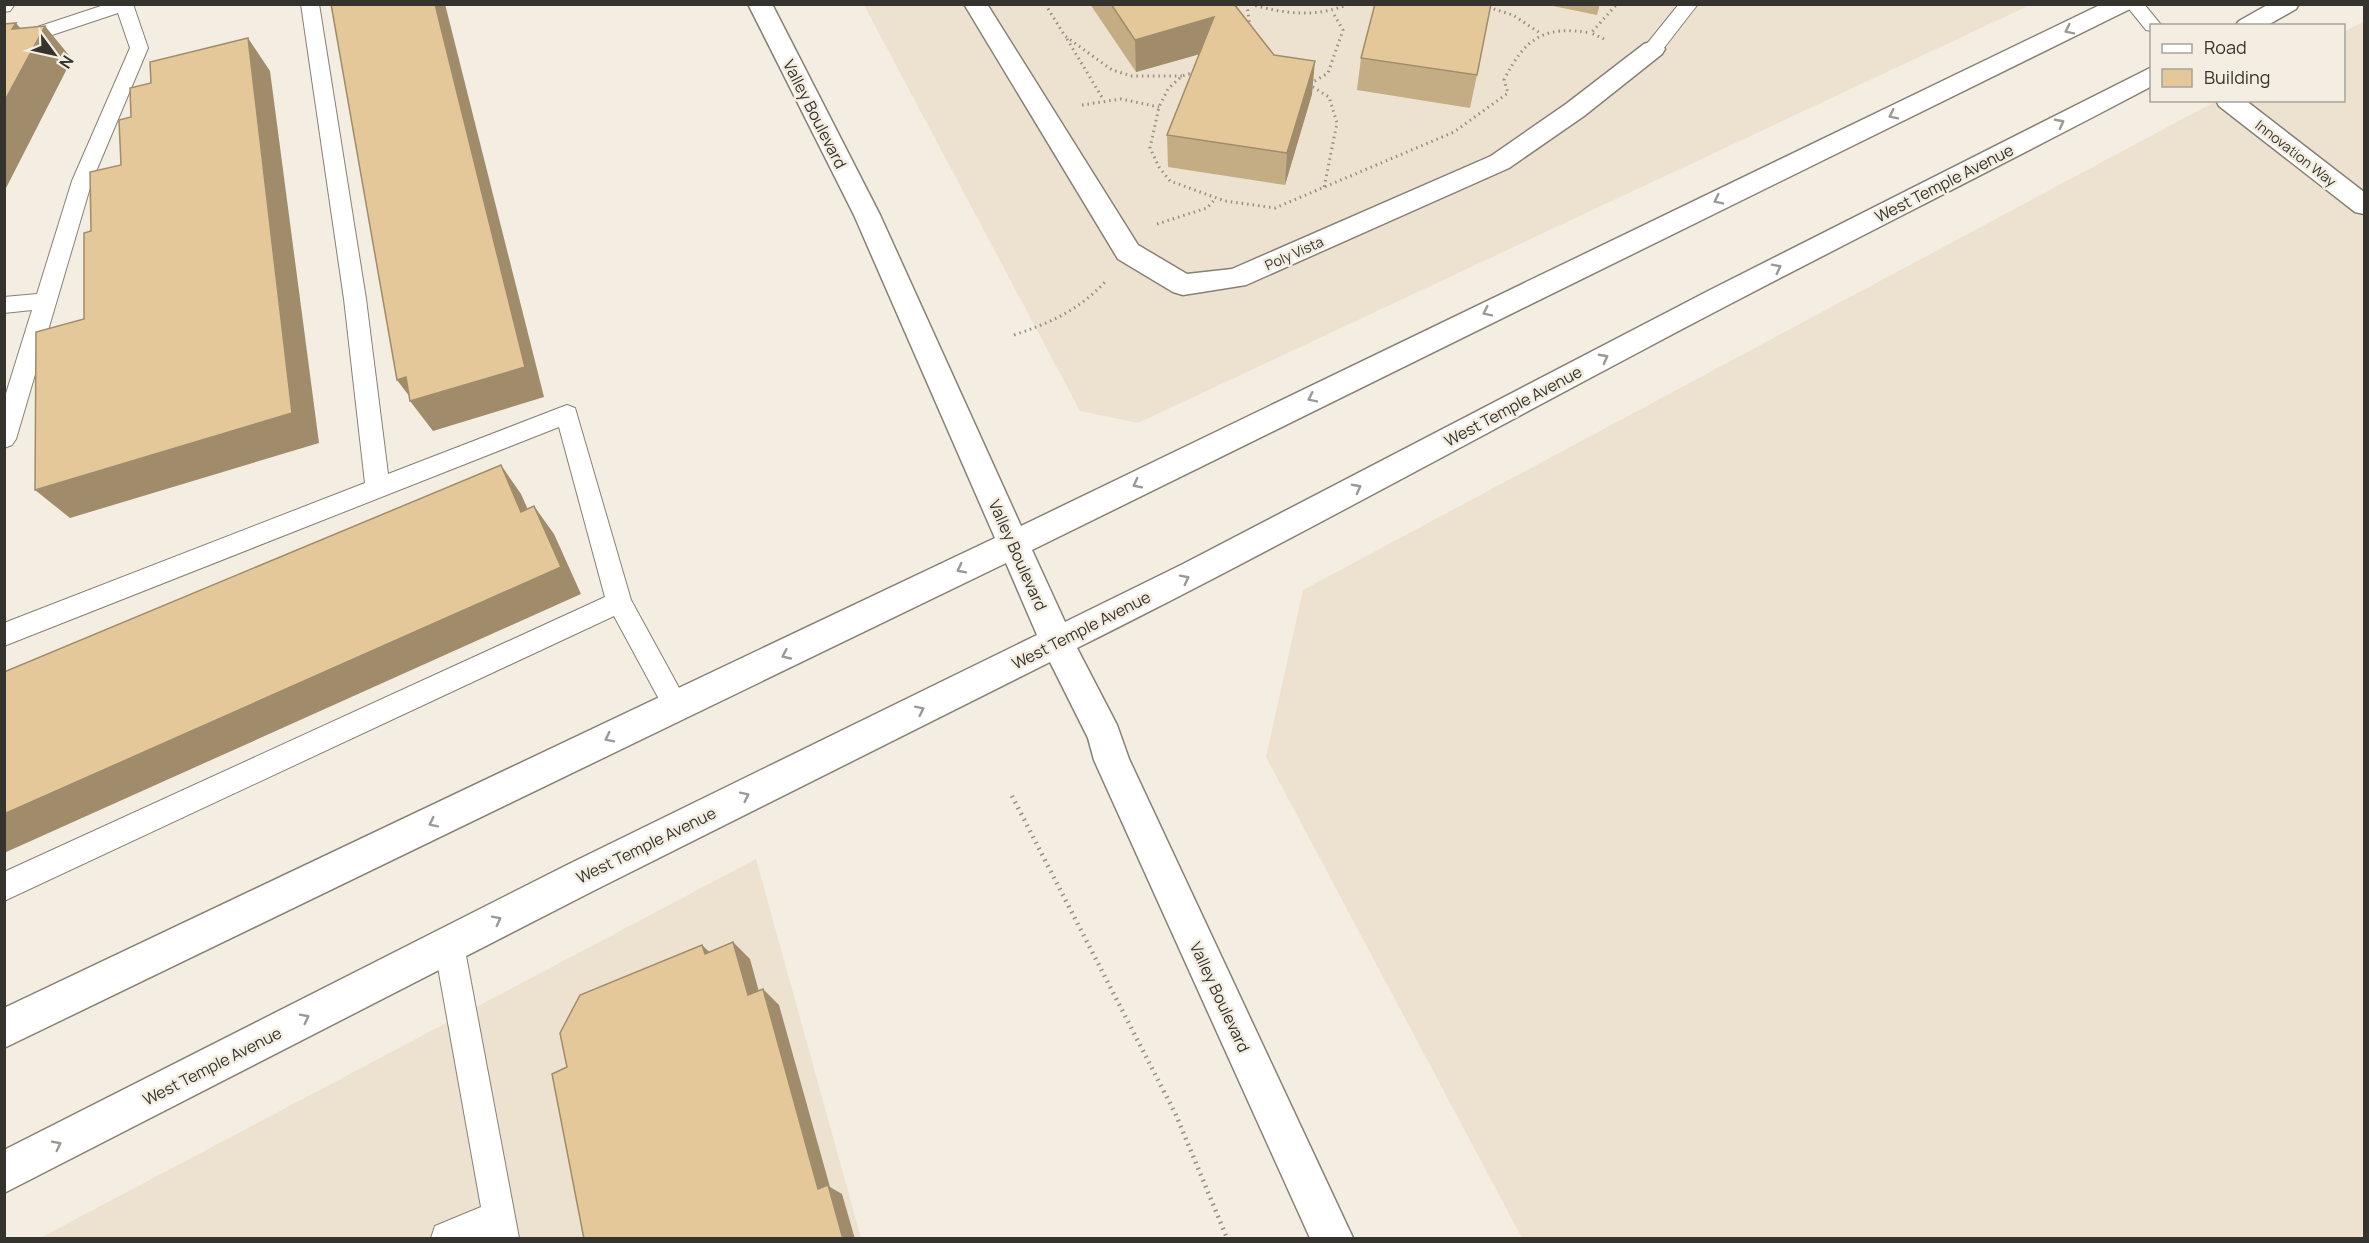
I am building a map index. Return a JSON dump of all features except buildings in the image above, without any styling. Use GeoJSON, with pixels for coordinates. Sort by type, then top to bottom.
{"type":"FeatureCollection","features":[{"type":"Feature","properties":{"kind":"main road","name":"Valley Boulevard"},"geometry":{"type":"LineString","coordinates":[[760,4],[867,215],[1057,642],[1106,736],[1112,760],[1332,1239]]}},
{"type":"Feature","properties":{"kind":"main road","name":"Poly Vista"},"geometry":{"type":"LineString","coordinates":[[975,4],[1128,252],[1183,285],[1236,279],[1500,162],[1575,110],[1653,49]]}},
{"type":"Feature","properties":{"kind":"main road"},"geometry":{"type":"LineString","coordinates":[[4,1029],[820,639],[2122,4]]}},
{"type":"Feature","properties":{"kind":"main road"},"geometry":{"type":"LineString","coordinates":[[2251,24],[2288,4]]}},
{"type":"Feature","properties":{"kind":"main road","name":"West Temple Avenue"},"geometry":{"type":"LineString","coordinates":[[4,1172],[580,878],[1194,574],[1720,297],[2009,151],[2150,76]]}},
{"type":"Feature","properties":{"kind":"main road","name":"Innovation Way"},"geometry":{"type":"LineString","coordinates":[[2231,102],[2364,206]]}},
{"type":"Feature","properties":{"kind":"lane"},"geometry":{"type":"LineString","coordinates":[[310,4],[355,299],[378,488]]}},
{"type":"Feature","properties":{"kind":"lane","name":"Poly Vista"},"geometry":{"type":"LineString","coordinates":[[1653,49],[1689,4]]}},
{"type":"Feature","properties":{"kind":"lane"},"geometry":{"type":"LineString","coordinates":[[2134,4],[2151,24]]}},
{"type":"Feature","properties":{"kind":"lane"},"geometry":{"type":"LineString","coordinates":[[4,45],[124,5],[139,48],[82,181],[4,439]]}},
{"type":"Feature","properties":{"kind":"lane"},"geometry":{"type":"LineString","coordinates":[[4,304],[46,301]]}},
{"type":"Feature","properties":{"kind":"lane"},"geometry":{"type":"LineString","coordinates":[[4,634],[567,414],[619,602],[676,706]]}},
{"type":"Feature","properties":{"kind":"lane"},"geometry":{"type":"LineString","coordinates":[[4,887],[619,602]]}},
{"type":"Feature","properties":{"kind":"lane"},"geometry":{"type":"LineString","coordinates":[[447,1239],[501,1227],[449,945]]}},
{"type":"Feature","properties":{"kind":"path"},"geometry":{"type":"LineString","coordinates":[[1045,4],[1103,99]]}},
{"type":"Feature","properties":{"kind":"path"},"geometry":{"type":"LineString","coordinates":[[1250,30],[1248,4],[1278,13],[1333,13],[1350,4]]}},
{"type":"Feature","properties":{"kind":"path"},"geometry":{"type":"LineString","coordinates":[[1478,4],[1513,15],[1540,33]]}},
{"type":"Feature","properties":{"kind":"path"},"geometry":{"type":"LineString","coordinates":[[1309,85],[1328,73],[1343,30],[1333,13]]}},
{"type":"Feature","properties":{"kind":"path"},"geometry":{"type":"LineString","coordinates":[[1182,76],[1168,89],[1159,106],[1150,148],[1159,167],[1170,181],[1216,198],[1275,208],[1454,132],[1508,93],[1504,80],[1514,59],[1540,33],[1575,29],[1591,33]]}},
{"type":"Feature","properties":{"kind":"path"},"geometry":{"type":"LineString","coordinates":[[1065,36],[1112,70],[1132,76],[1182,76],[1205,70]]}},
{"type":"Feature","properties":{"kind":"path"},"geometry":{"type":"LineString","coordinates":[[1301,83],[1309,85],[1329,98],[1338,123],[1324,188]]}},
{"type":"Feature","properties":{"kind":"path"},"geometry":{"type":"LineString","coordinates":[[1044,116],[1103,99],[1131,98],[1159,106]]}},
{"type":"Feature","properties":{"kind":"path"},"geometry":{"type":"LineString","coordinates":[[1014,335],[1047,325],[1089,300],[1146,228],[1207,208],[1216,198]]}},
{"type":"Feature","properties":{"kind":"path"},"geometry":{"type":"LineString","coordinates":[[1012,796],[1176,1115],[1227,1239]]}},
{"type":"Feature","properties":{"kind":"shaded area"},"geometry":{"type":"Polygon","coordinates":[[[864,5],[2030,5],[1138,423],[1080,411],[864,5]]]}},
{"type":"Feature","properties":{"kind":"shaded area"},"geometry":{"type":"Polygon","coordinates":[[[2364,21],[2364,1238],[1522,1238],[1266,757],[1303,590],[2214,102],[2345,102],[2345,31],[2364,21]]]}},
{"type":"Feature","properties":{"kind":"shaded area"},"geometry":{"type":"Polygon","coordinates":[[[756,859],[861,1238],[40,1238],[756,859]]]}}]}
